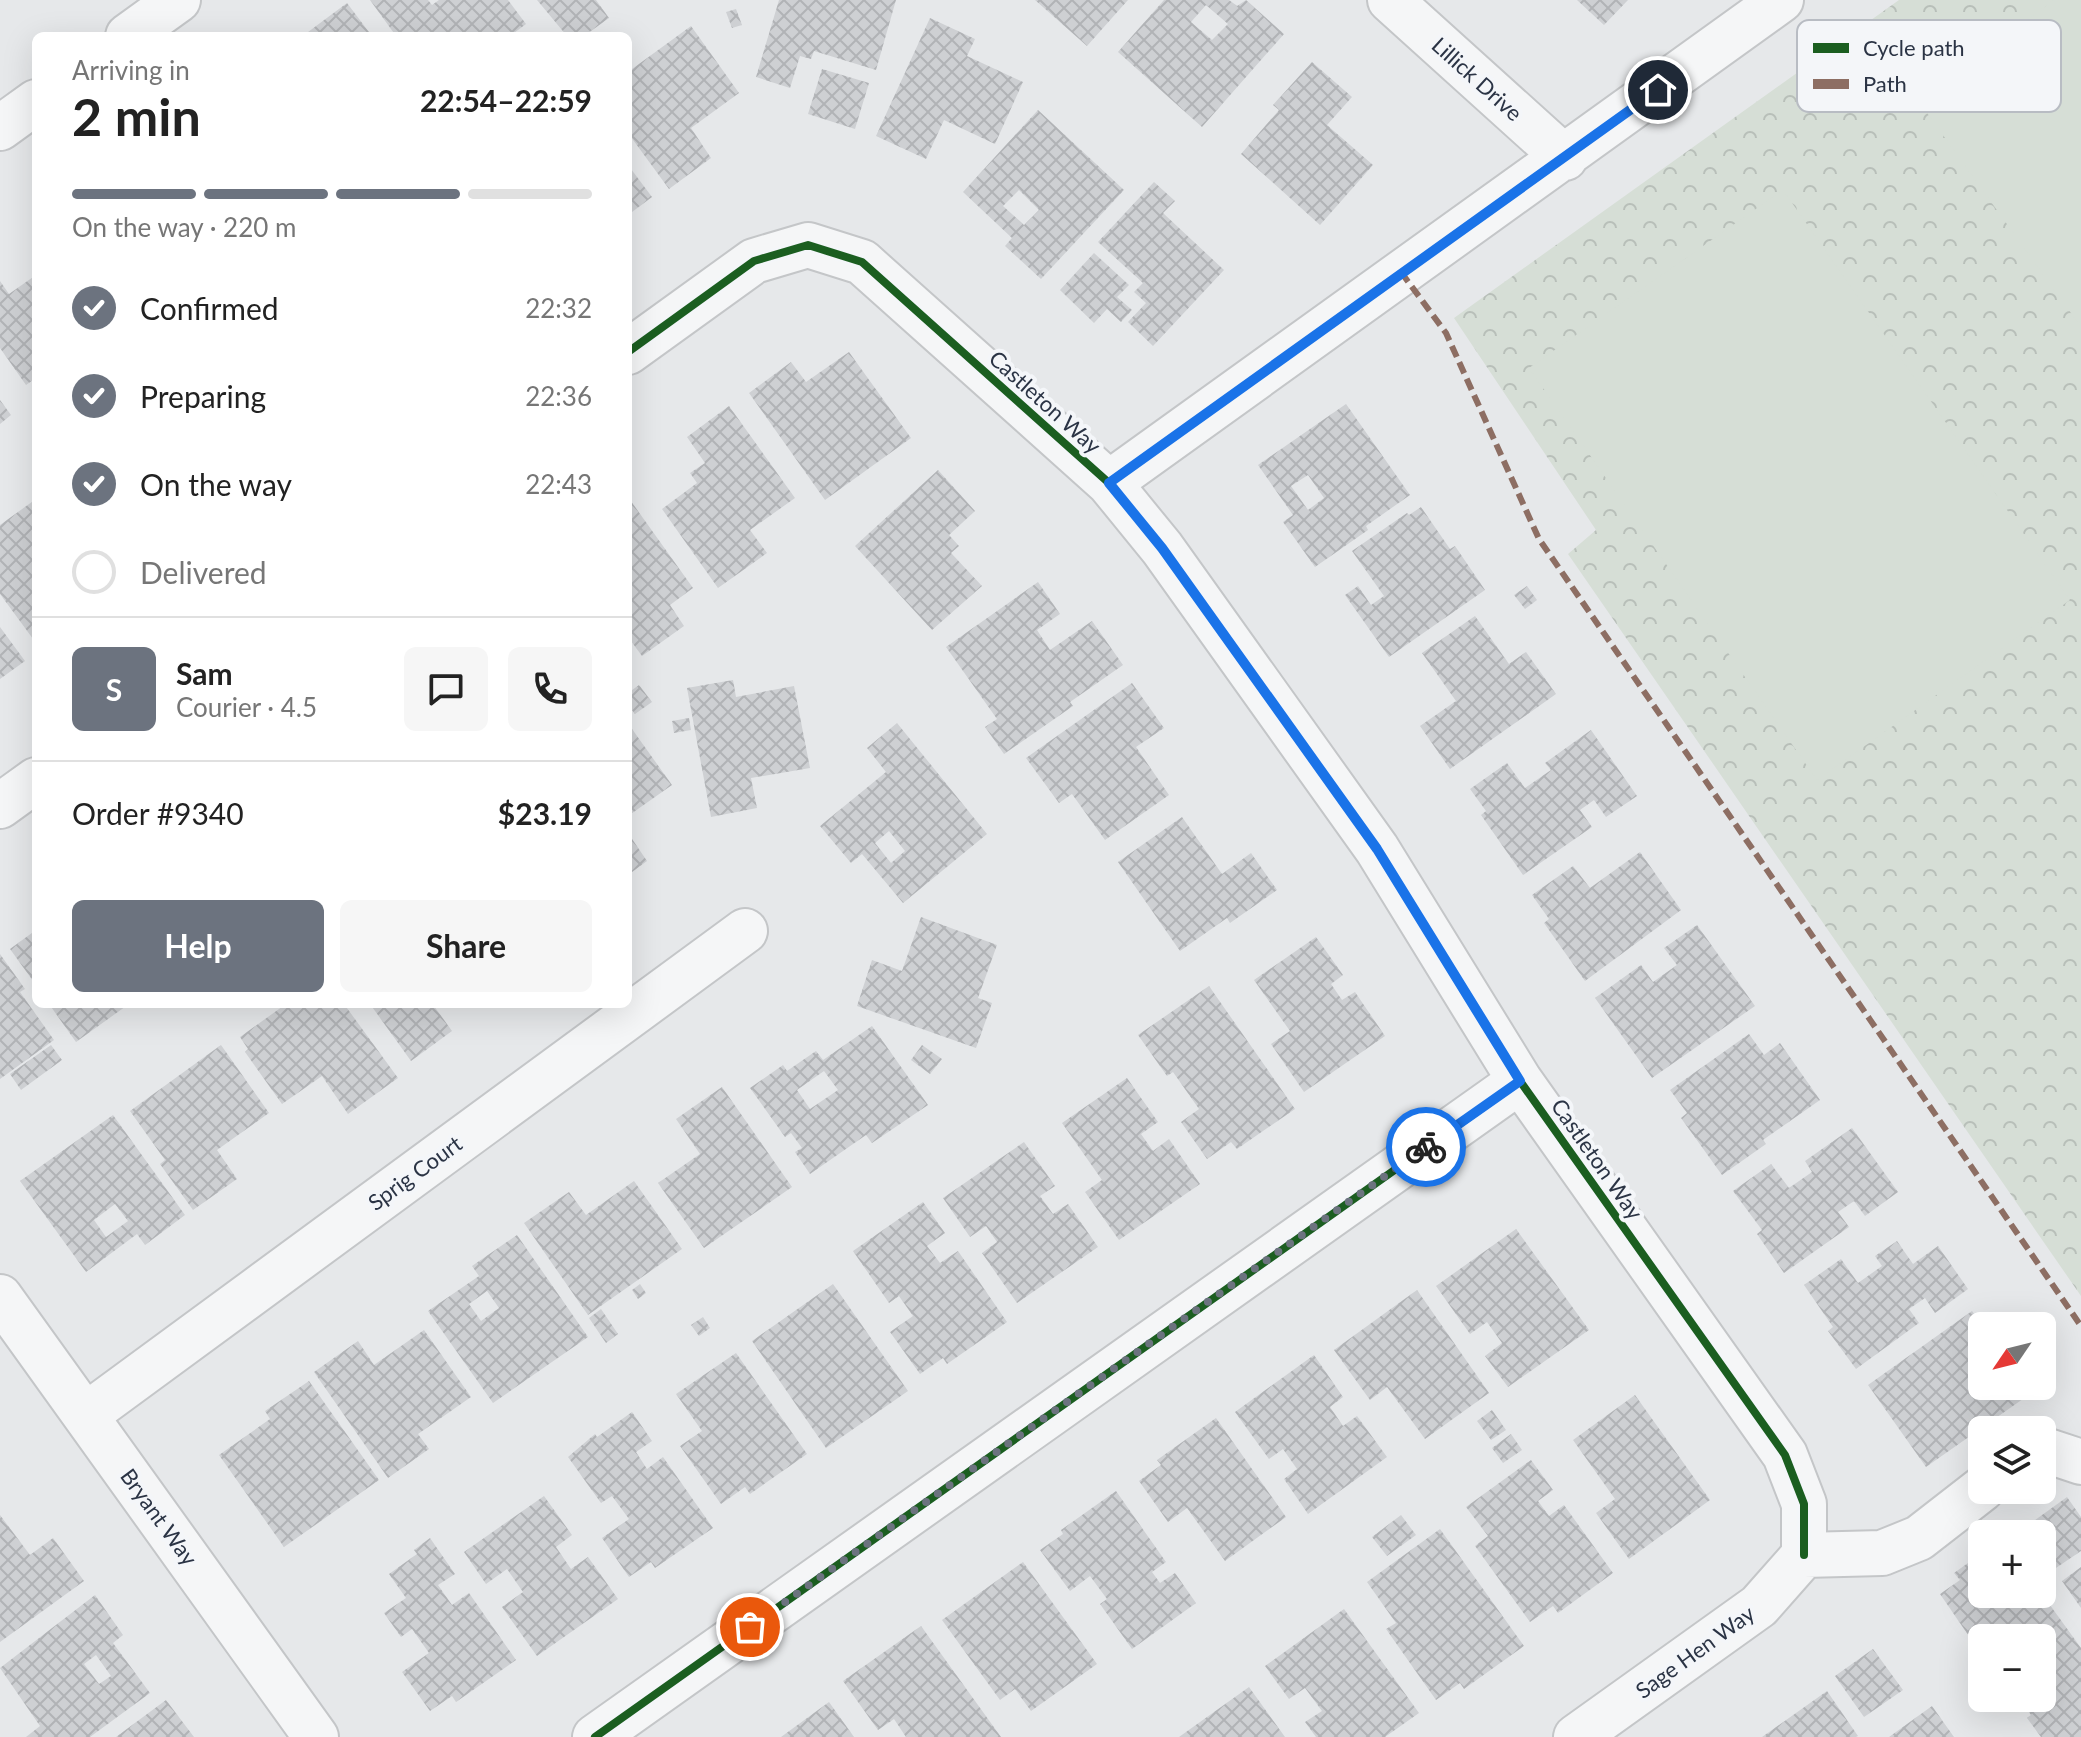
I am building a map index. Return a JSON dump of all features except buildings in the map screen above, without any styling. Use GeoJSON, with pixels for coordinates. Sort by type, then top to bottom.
{"type":"FeatureCollection","features":[{"type":"Feature","properties":{"kind":"street"},"geometry":{"type":"LineString","coordinates":[[134,32],[178,0]]}},
{"type":"Feature","properties":{"kind":"street","name":"Lillick Drive"},"geometry":{"type":"LineString","coordinates":[[1390,0],[1565,158]]}},
{"type":"Feature","properties":{"kind":"street"},"geometry":{"type":"LineString","coordinates":[[1109,483],[1781,0]]}},
{"type":"Feature","properties":{"kind":"street"},"geometry":{"type":"LineString","coordinates":[[0,128],[32,105]]}},
{"type":"Feature","properties":{"kind":"street","name":"Castleton Way"},"geometry":{"type":"LineString","coordinates":[[632,349],[754,261],[808,245],[862,262],[1109,483],[1162,548],[1377,849],[1520,1081],[1785,1455],[1804,1504],[1804,1555]]}},
{"type":"Feature","properties":{"kind":"street"},"geometry":{"type":"LineString","coordinates":[[0,806],[32,783]]}},
{"type":"Feature","properties":{"kind":"street","name":"Sprig Court"},"geometry":{"type":"LineString","coordinates":[[86,1415],[745,931]]}},
{"type":"Feature","properties":{"kind":"street"},"geometry":{"type":"LineString","coordinates":[[595,1737],[1520,1081]]}},
{"type":"Feature","properties":{"kind":"street","name":"Bryant Way"},"geometry":{"type":"LineString","coordinates":[[0,1297],[316,1737]]}},
{"type":"Feature","properties":{"kind":"street"},"geometry":{"type":"LineString","coordinates":[[2056,1454],[2081,1462]]}},
{"type":"Feature","properties":{"kind":"street"},"geometry":{"type":"LineString","coordinates":[[1804,1555],[1882,1553],[1919,1538],[1968,1500]]}},
{"type":"Feature","properties":{"kind":"street","name":"Sage Hen Way"},"geometry":{"type":"LineString","coordinates":[[1576,1737],[1759,1606],[1804,1555]]}},
{"type":"Feature","properties":{"kind":"green space"},"geometry":{"type":"Polygon","coordinates":[[[1899,0],[2081,0],[2081,1296],[1568,554],[1596,530],[1454,318],[1797,73],[1797,112],[2061,112],[2061,20],[1871,20],[1899,0]]]}},
{"type":"Feature","properties":{"kind":"green space"},"geometry":{"type":"Polygon","coordinates":[[[2054,0],[2081,0],[2081,327],[1926,112],[2061,112],[2061,20],[2026,20],[2054,0]]]}},
{"type":"Feature","properties":{"kind":"green space"},"geometry":{"type":"Polygon","coordinates":[[[1783,190],[2070,600],[1817,780],[1529,368],[1783,190]]]}},
{"type":"Feature","properties":{"kind":"marked path"},"geometry":{"type":"LineString","coordinates":[[1401,272],[1446,333],[1539,539],[2081,1326]]}},
{"type":"Feature","properties":{"kind":"cycle path"},"geometry":{"type":"LineString","coordinates":[[632,349],[754,261],[808,245],[862,262],[1109,483],[1162,548],[1377,849],[1520,1081],[1785,1455],[1804,1504],[1804,1555]]}},
{"type":"Feature","properties":{"kind":"cycle path"},"geometry":{"type":"LineString","coordinates":[[595,1737],[1520,1081]]}},
{"type":"Feature","properties":{"kind":"way so far"},"geometry":{"type":"LineString","coordinates":[[750,1627],[1426,1147]]}},
{"type":"Feature","properties":{"kind":"route"},"geometry":{"type":"LineString","coordinates":[[1426,1147],[1520,1081],[1377,849],[1162,548],[1109,483],[1658,90]]}}]}
